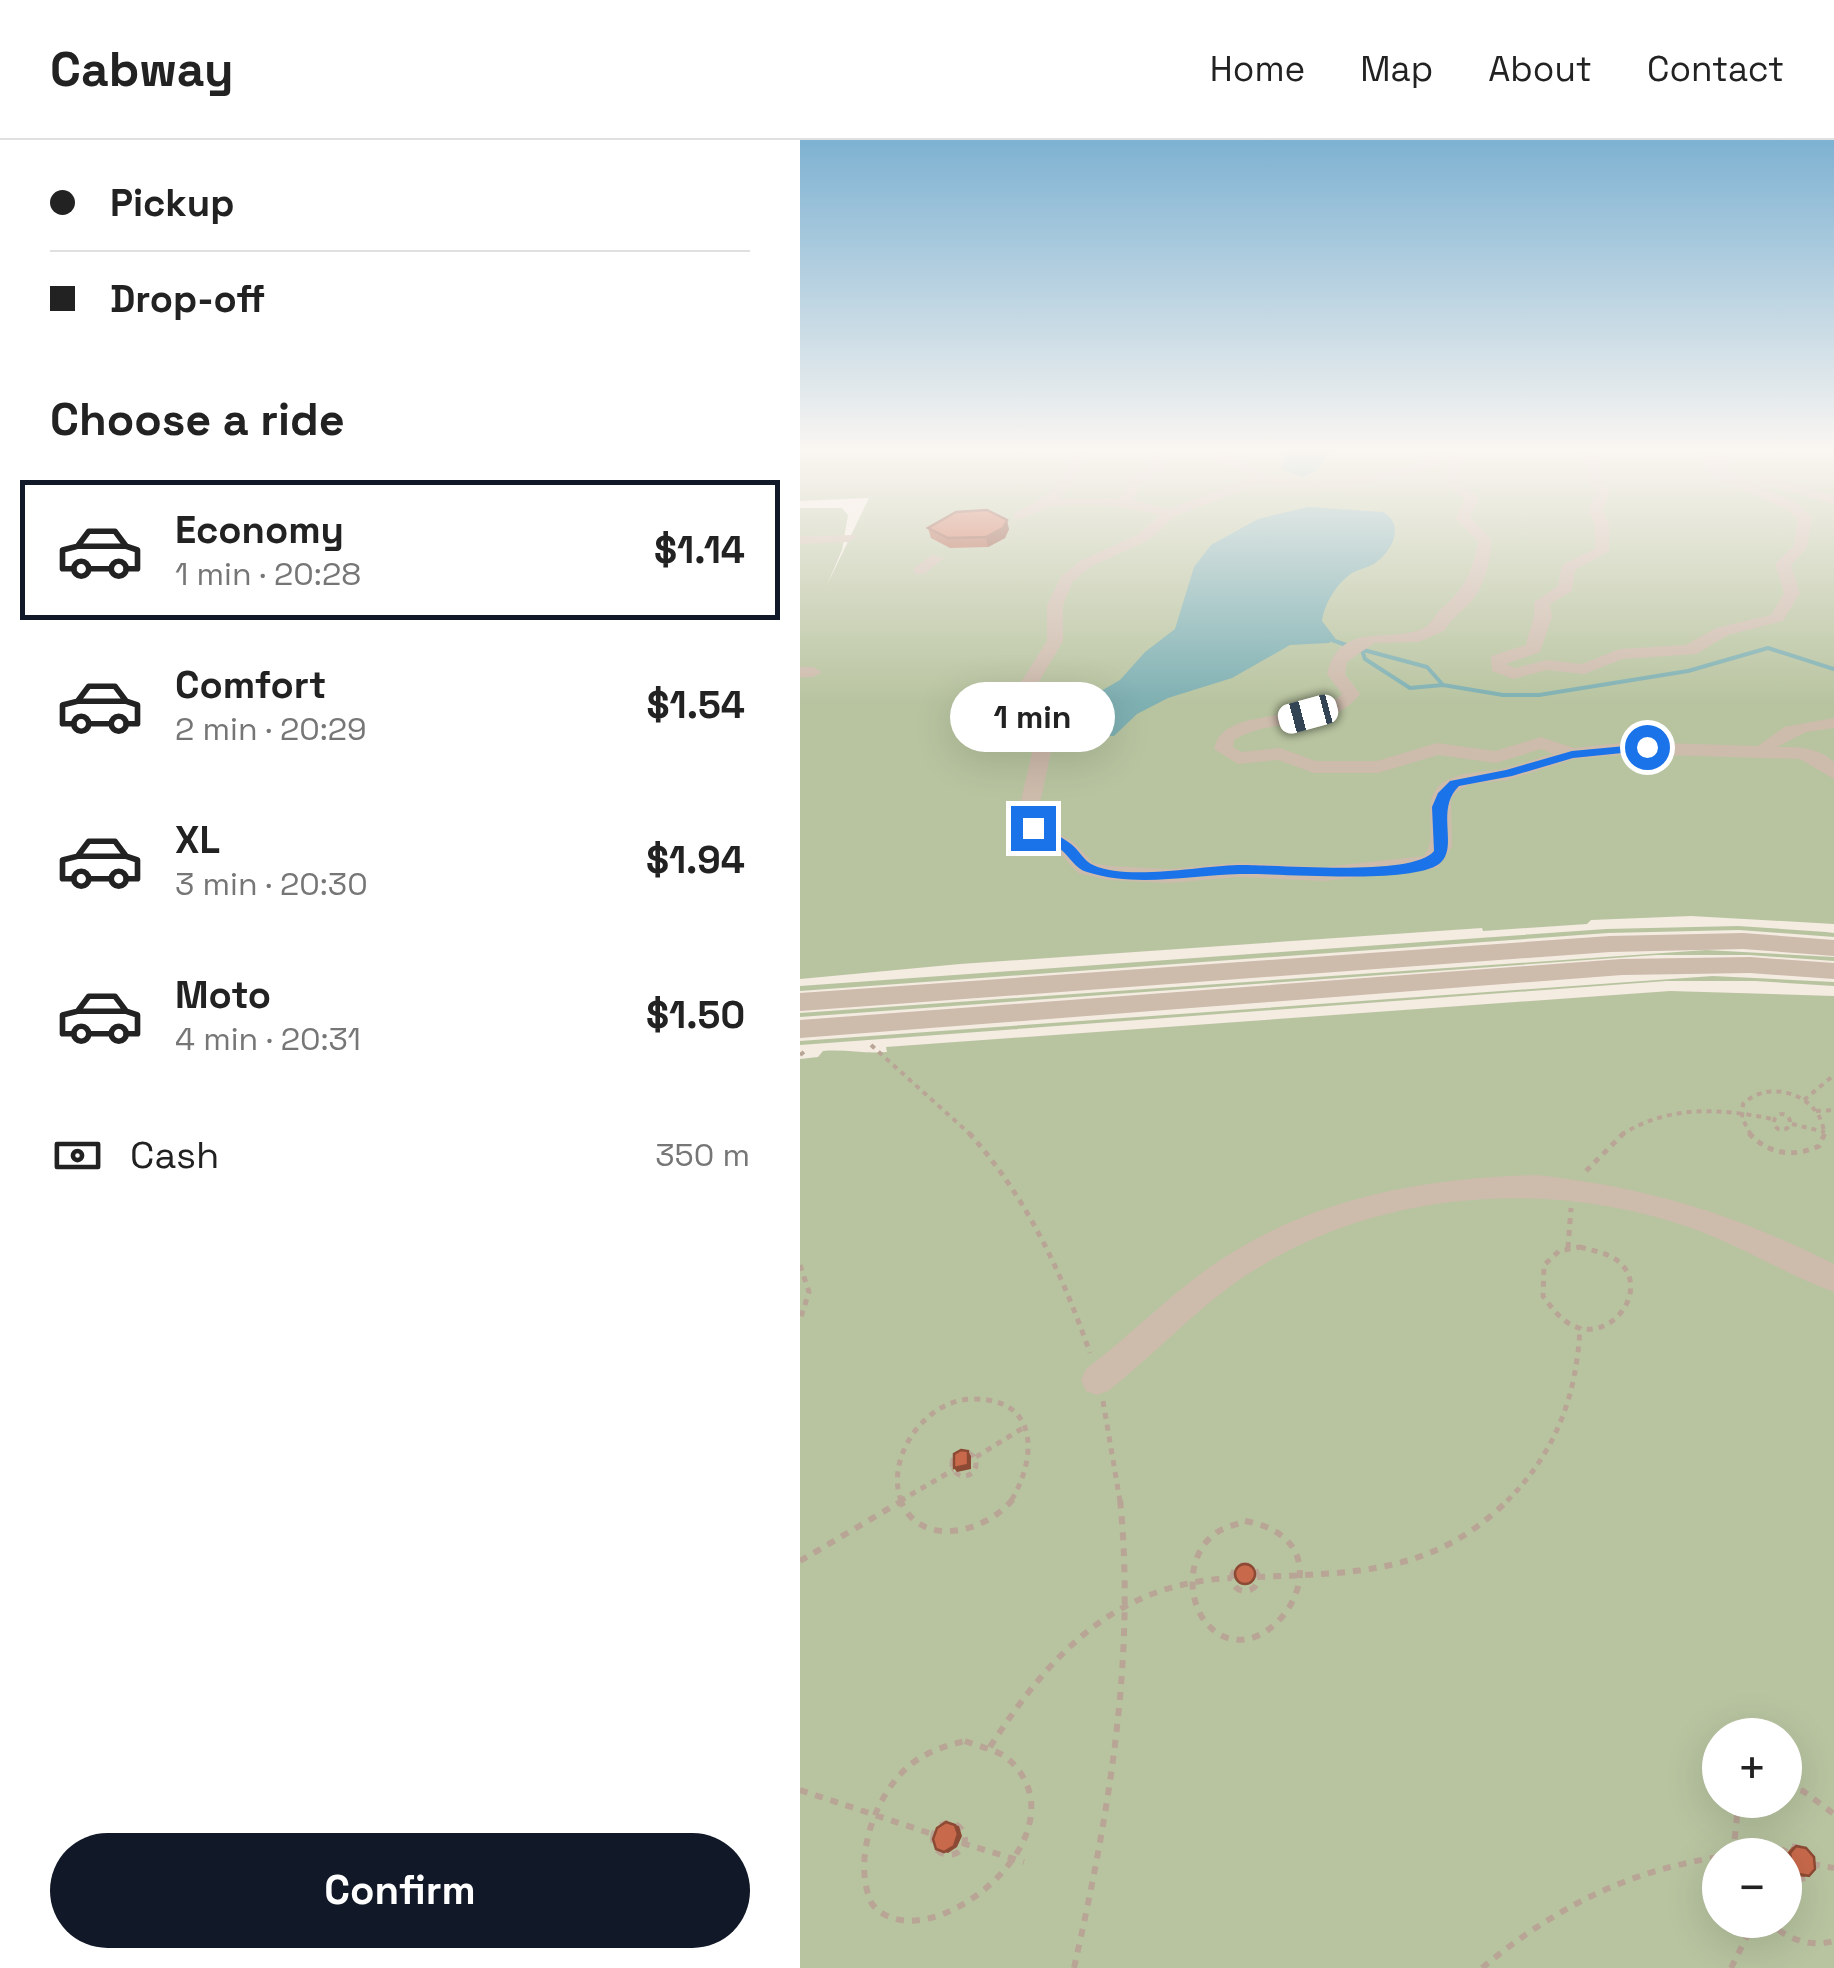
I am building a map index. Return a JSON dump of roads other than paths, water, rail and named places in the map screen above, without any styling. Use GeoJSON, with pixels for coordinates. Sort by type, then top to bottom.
{"type":"FeatureCollection","features":[{"type":"Feature","properties":{"kind":"street"},"geometry":{"type":"LineString","coordinates":[[1150,532],[1088,562],[1066,579],[1055,605],[1055,641],[1028,680],[1030,693],[1050,716],[1036,768],[1037,786],[1028,822],[1038,832],[1066,846],[1086,868],[1169,876],[1239,870],[1331,874],[1428,864],[1441,852],[1439,807],[1444,793],[1454,783],[1508,774],[1572,754],[1666,746],[1810,755],[1834,773]]}},
{"type":"Feature","properties":{"kind":"street"},"geometry":{"type":"LineString","coordinates":[[1477,532],[1485,541],[1480,573],[1464,600],[1447,612],[1440,626],[1413,638],[1374,637],[1356,647],[1335,667],[1350,692],[1344,703],[1233,731],[1223,742],[1225,752],[1238,758],[1284,754],[1320,768],[1388,766],[1444,748],[1500,757],[1538,743],[1572,754]]}},
{"type":"Feature","properties":{"kind":"street"},"geometry":{"type":"LineString","coordinates":[[1602,532],[1602,551],[1567,568],[1566,588],[1542,602],[1544,617],[1537,628],[1534,648],[1497,660],[1498,667],[1506,673],[1522,674],[1548,665],[1588,669],[1620,654],[1690,650],[1722,631],[1767,622],[1780,615],[1792,593],[1783,564],[1800,548],[1802,532]]}},
{"type":"Feature","properties":{"kind":"street"},"geometry":{"type":"LineString","coordinates":[[800,540],[849,538]]}},
{"type":"Feature","properties":{"kind":"street"},"geometry":{"type":"LineString","coordinates":[[919,571],[938,558]]}},
{"type":"Feature","properties":{"kind":"street"},"geometry":{"type":"LineString","coordinates":[[1766,752],[1767,744],[1782,735],[1809,725],[1834,723]]}},
{"type":"Feature","properties":{"kind":"street"},"geometry":{"type":"LineString","coordinates":[[800,1002],[1624,944],[1744,941],[1834,948]]}},
{"type":"Feature","properties":{"kind":"street"},"geometry":{"type":"LineString","coordinates":[[804,1039],[1622,967],[1750,965],[1834,971]]}},
{"type":"Feature","properties":{"kind":"street"},"geometry":{"type":"LineString","coordinates":[[1098,1380],[1132,1355],[1211,1282],[1266,1249],[1327,1220],[1383,1202],[1460,1189],[1527,1184],[1578,1188],[1650,1201],[1714,1222],[1834,1279]]}},
{"type":"Feature","properties":{"kind":"water"},"geometry":{"type":"Polygon","coordinates":[[[1234,532],[1395,532],[1386,553],[1374,564],[1346,577],[1328,601],[1322,621],[1335,638],[1329,643],[1290,645],[1232,678],[1168,698],[1137,714],[1114,736],[1086,735],[1079,713],[1082,702],[1120,680],[1145,652],[1175,629],[1194,567],[1211,545],[1234,532]]]}},
{"type":"Feature","properties":{"kind":"waterway"},"geometry":{"type":"LineString","coordinates":[[1332,640],[1349,646]]}},
{"type":"Feature","properties":{"kind":"waterway"},"geometry":{"type":"LineString","coordinates":[[1443,685],[1503,695],[1539,695],[1688,671],[1768,648],[1834,669]]}},
{"type":"Feature","properties":{"kind":"waterway"},"geometry":{"type":"LineString","coordinates":[[1360,649],[1427,667],[1443,685]]}},
{"type":"Feature","properties":{"kind":"waterway"},"geometry":{"type":"LineString","coordinates":[[1362,650],[1365,659],[1410,688],[1443,685]]}}]}
